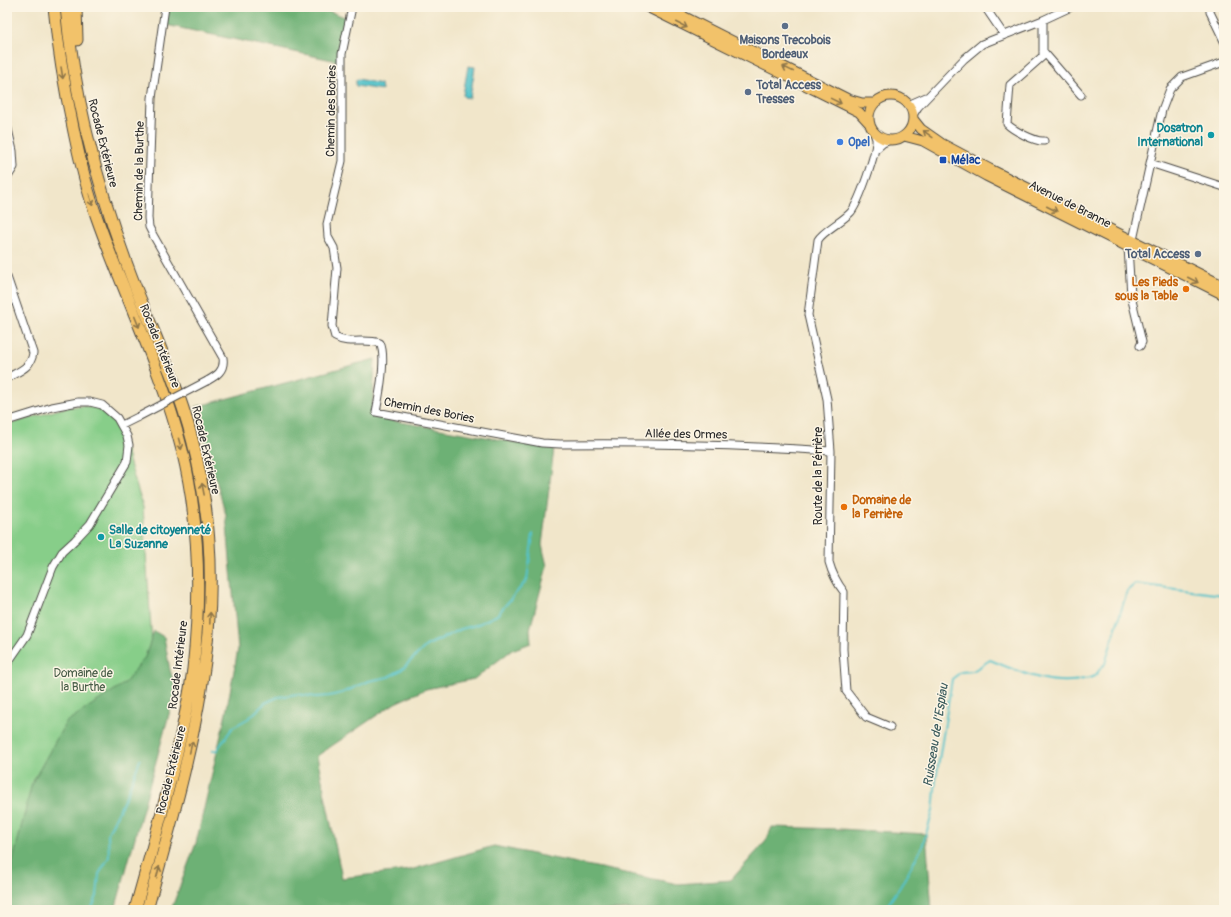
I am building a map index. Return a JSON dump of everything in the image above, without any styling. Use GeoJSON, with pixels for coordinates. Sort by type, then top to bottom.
{"type":"FeatureCollection","features":[{"type":"Feature","properties":{"kind":"highway"},"geometry":{"type":"LineString","coordinates":[[49,7],[58,45]]}},
{"type":"Feature","properties":{"kind":"highway","name":"Rocade Intérieure"},"geometry":{"type":"LineString","coordinates":[[54,7],[64,85],[83,171],[98,222],[156,370],[174,423],[183,454],[190,490],[196,536],[198,587],[197,626],[193,671],[182,729],[166,795],[135,910]]}},
{"type":"Feature","properties":{"kind":"highway","name":"Rocade Extérieure"},"geometry":{"type":"LineString","coordinates":[[66,7],[72,60],[85,128],[107,209],[130,273],[165,358],[184,412],[204,492],[208,530],[211,584],[206,661],[201,697],[182,786],[148,910]]}},
{"type":"Feature","properties":{"kind":"highway"},"geometry":{"type":"LineString","coordinates":[[76,7],[76,33],[85,128]]}},
{"type":"Feature","properties":{"kind":"main road"},"geometry":{"type":"LineString","coordinates":[[647,7],[858,112],[877,136],[883,139],[895,140],[904,136],[912,125],[913,117],[908,105],[903,100],[896,97],[888,97],[875,103],[871,109],[869,116],[871,127]]}},
{"type":"Feature","properties":{"kind":"main road"},"geometry":{"type":"LineString","coordinates":[[665,7],[848,99],[862,103],[875,103]]}},
{"type":"Feature","properties":{"kind":"main road","name":"Avenue de Branne"},"geometry":{"type":"LineString","coordinates":[[913,117],[921,128],[941,142],[990,170],[1224,295]]}},
{"type":"Feature","properties":{"kind":"main road","name":"Avenue de Branne"},"geometry":{"type":"LineString","coordinates":[[904,136],[923,141],[986,176],[1224,286]]}},
{"type":"Feature","properties":{"kind":"street","name":"Chemin de la Burthe"},"geometry":{"type":"LineString","coordinates":[[122,425],[207,381],[219,373],[223,367],[223,358],[149,227],[148,218],[152,98],[165,7]]}},
{"type":"Feature","properties":{"kind":"street","name":"Chemin des Bories"},"geometry":{"type":"LineString","coordinates":[[352,7],[342,54],[342,161],[327,224],[328,237],[334,248],[337,268],[332,326],[335,337],[340,340],[374,341],[382,347],[380,391],[376,412],[542,443]]}},
{"type":"Feature","properties":{"kind":"street"},"geometry":{"type":"LineString","coordinates":[[985,7],[1004,35]]}},
{"type":"Feature","properties":{"kind":"street"},"geometry":{"type":"LineString","coordinates":[[913,117],[928,97],[964,59],[982,44],[1043,20],[1071,7]]}},
{"type":"Feature","properties":{"kind":"street"},"geometry":{"type":"LineString","coordinates":[[1210,7],[1210,12],[1224,42]]}},
{"type":"Feature","properties":{"kind":"street"},"geometry":{"type":"LineString","coordinates":[[1043,20],[1043,56],[1010,85],[1007,124],[1038,142],[1044,141]]}},
{"type":"Feature","properties":{"kind":"street"},"geometry":{"type":"LineString","coordinates":[[1043,51],[1081,95]]}},
{"type":"Feature","properties":{"kind":"street"},"geometry":{"type":"LineString","coordinates":[[1140,346],[1142,342],[1131,296],[1131,244],[1162,110],[1170,89],[1182,77],[1224,62]]}},
{"type":"Feature","properties":{"kind":"street"},"geometry":{"type":"LineString","coordinates":[[908,105],[928,97]]}},
{"type":"Feature","properties":{"kind":"street"},"geometry":{"type":"LineString","coordinates":[[7,125],[13,151],[14,167],[7,178]]}},
{"type":"Feature","properties":{"kind":"street"},"geometry":{"type":"LineString","coordinates":[[871,127],[876,139],[875,150]]}},
{"type":"Feature","properties":{"kind":"street"},"geometry":{"type":"LineString","coordinates":[[875,150],[883,143],[890,140]]}},
{"type":"Feature","properties":{"kind":"street","name":"Route de la Pérrière"},"geometry":{"type":"LineString","coordinates":[[875,150],[860,194],[851,212],[835,226],[820,236],[818,240],[808,315],[826,399],[831,452],[829,562],[832,571],[844,592],[843,650],[846,691],[866,717],[890,727]]}},
{"type":"Feature","properties":{"kind":"street"},"geometry":{"type":"LineString","coordinates":[[1150,163],[1224,187]]}},
{"type":"Feature","properties":{"kind":"street"},"geometry":{"type":"LineString","coordinates":[[7,277],[33,353],[32,360],[28,366],[7,378]]}},
{"type":"Feature","properties":{"kind":"street"},"geometry":{"type":"LineString","coordinates":[[7,421],[52,407],[78,402],[90,402],[102,405],[111,411],[122,425],[129,445],[127,462],[90,524],[62,552],[53,567],[26,635],[7,664]]}},
{"type":"Feature","properties":{"kind":"street","name":"Allée des Ormes"},"geometry":{"type":"LineString","coordinates":[[542,443],[758,446],[831,452]]}},
{"type":"Feature","properties":{"kind":"green space"},"geometry":{"type":"Polygon","coordinates":[[[169,7],[317,7],[345,17],[337,61],[166,25],[169,7]]]}},
{"type":"Feature","properties":{"kind":"green space"},"geometry":{"type":"Polygon","coordinates":[[[375,359],[372,417],[554,449],[542,545],[547,566],[530,629],[531,643],[512,650],[474,679],[426,689],[395,703],[317,756],[342,878],[410,870],[494,846],[678,884],[731,880],[766,841],[772,827],[840,829],[926,834],[932,910],[171,910],[196,843],[226,713],[238,649],[226,515],[195,407],[375,359]]]}},
{"type":"Feature","properties":{"kind":"green space","name":"Domaine de la Burthe"},"geometry":{"type":"Polygon","coordinates":[[[84,406],[96,408],[102,411],[114,421],[119,428],[143,507],[152,643],[61,910],[7,910],[7,425],[67,407],[84,406]]]}},
{"type":"Feature","properties":{"kind":"green space"},"geometry":{"type":"Polygon","coordinates":[[[154,631],[164,637],[170,670],[176,689],[115,910],[7,910],[7,885],[32,783],[66,722],[125,683],[145,657],[154,631]]]}},
{"type":"Feature","properties":{"kind":"water"},"geometry":{"type":"Polygon","coordinates":[[[468,66],[475,67],[470,98],[464,97],[463,95],[468,66]]]}},
{"type":"Feature","properties":{"kind":"water"},"geometry":{"type":"Polygon","coordinates":[[[358,79],[381,84],[382,90],[356,86],[356,80],[358,79]]]}},
{"type":"Feature","properties":{"kind":"waterway"},"geometry":{"type":"LineString","coordinates":[[212,751],[217,750],[233,727],[249,718],[265,703],[278,697],[297,694],[316,697],[329,696],[342,693],[369,681],[388,677],[401,670],[426,646],[461,629],[476,625],[497,615],[527,580],[533,534]]}},
{"type":"Feature","properties":{"kind":"waterway","name":"Ruisseau de l'Espiau"},"geometry":{"type":"LineString","coordinates":[[884,910],[900,887],[922,847],[933,811],[936,779],[952,679],[961,672],[973,671],[990,660],[1012,669],[1048,680],[1072,681],[1091,678],[1095,676],[1105,664],[1127,591],[1135,584],[1224,595]]}},
{"type":"Feature","properties":{"kind":"waterway"},"geometry":{"type":"LineString","coordinates":[[91,910],[97,896],[99,874],[109,857],[108,833],[127,794],[140,760]]}},
{"type":"Feature","properties":{"kind":"place","name":"Maisons Trecobois Bordeaux"},"geometry":{"type":"Point","coordinates":[785,26]}},
{"type":"Feature","properties":{"kind":"place","name":"Total Access Tresses"},"geometry":{"type":"Point","coordinates":[748,92]}},
{"type":"Feature","properties":{"kind":"place","name":"Dosatron International"},"geometry":{"type":"Point","coordinates":[1211,135]}},
{"type":"Feature","properties":{"kind":"place","name":"Opel"},"geometry":{"type":"Point","coordinates":[840,142]}},
{"type":"Feature","properties":{"kind":"place","name":"Mélac"},"geometry":{"type":"Point","coordinates":[943,160]}},
{"type":"Feature","properties":{"kind":"place","name":"Total Access"},"geometry":{"type":"Point","coordinates":[1198,254]}},
{"type":"Feature","properties":{"kind":"place","name":"Les Pieds sous la Table"},"geometry":{"type":"Point","coordinates":[1186,289]}},
{"type":"Feature","properties":{"kind":"place","name":"Domaine de la Perrière"},"geometry":{"type":"Point","coordinates":[844,507]}},
{"type":"Feature","properties":{"kind":"place","name":"Salle de citoyenneté La Suzanne"},"geometry":{"type":"Point","coordinates":[101,537]}}]}
